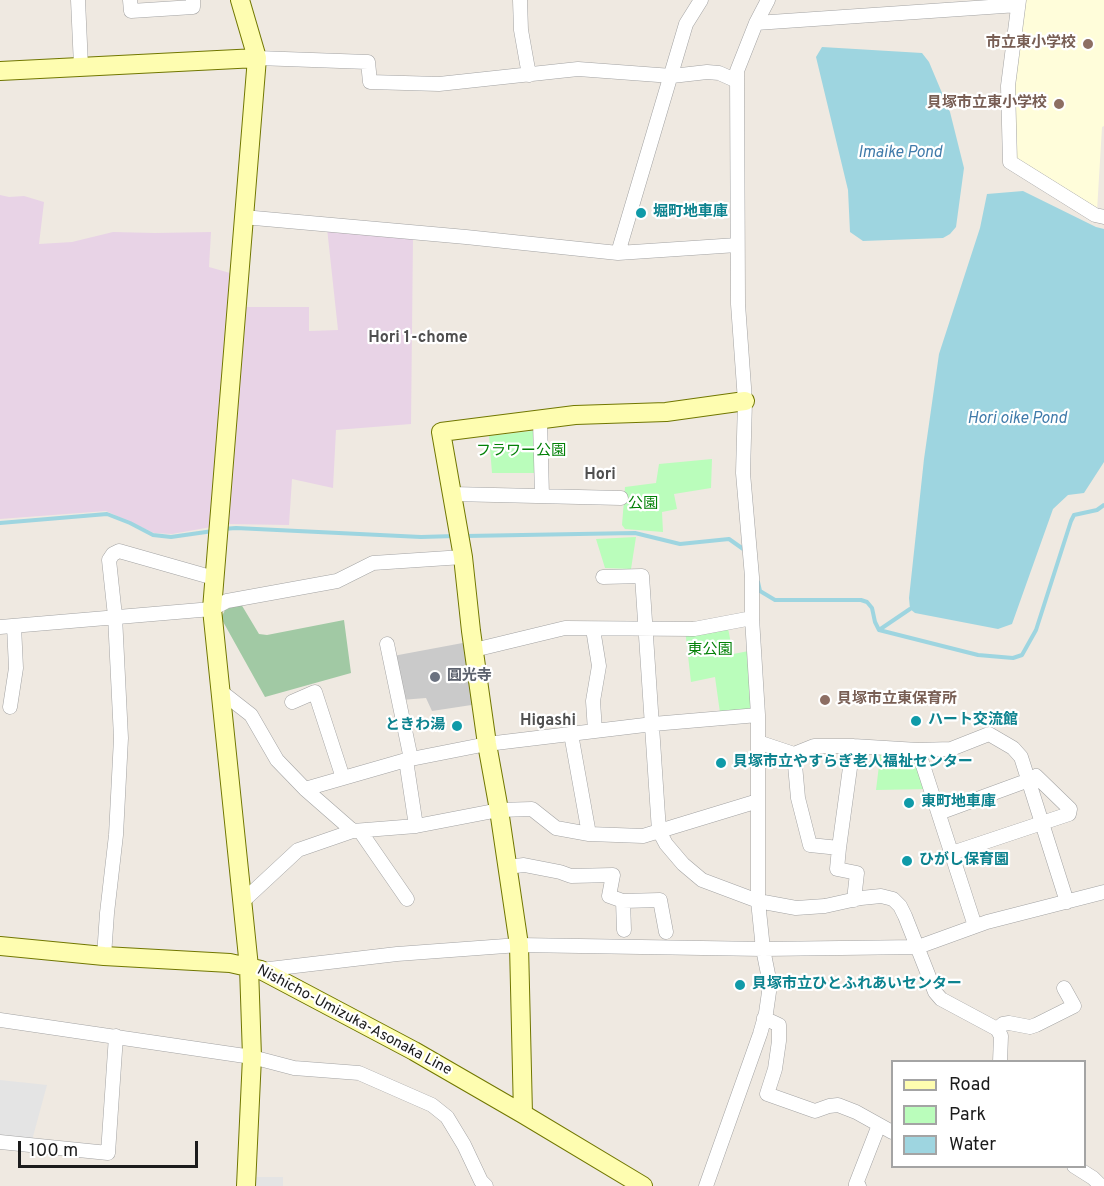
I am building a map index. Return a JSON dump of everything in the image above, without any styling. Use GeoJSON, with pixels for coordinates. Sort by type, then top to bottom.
{"type":"FeatureCollection","features":[{"type":"Feature","properties":{"kind":"street"},"geometry":{"type":"LineString","coordinates":[[78,0],[81,66]]}},
{"type":"Feature","properties":{"kind":"street"},"geometry":{"type":"LineString","coordinates":[[130,0],[131,11],[193,7],[193,0]]}},
{"type":"Feature","properties":{"kind":"street"},"geometry":{"type":"LineString","coordinates":[[240,0],[257,58],[212,609],[242,902],[255,969],[246,1186]]}},
{"type":"Feature","properties":{"kind":"street"},"geometry":{"type":"LineString","coordinates":[[520,0],[521,30],[529,75]]}},
{"type":"Feature","properties":{"kind":"street"},"geometry":{"type":"LineString","coordinates":[[618,253],[686,24],[701,0]]}},
{"type":"Feature","properties":{"kind":"street"},"geometry":{"type":"LineString","coordinates":[[706,1186],[760,1034],[769,992],[758,901],[758,715],[752,577],[742,473],[745,401],[738,304],[737,245],[737,71],[768,0]]}},
{"type":"Feature","properties":{"kind":"street"},"geometry":{"type":"LineString","coordinates":[[756,23],[1018,3],[1008,86],[1010,162],[1095,215],[1104,217]]}},
{"type":"Feature","properties":{"kind":"street"},"geometry":{"type":"LineString","coordinates":[[0,70],[257,58],[368,62],[370,82],[439,84],[578,69],[672,75],[707,72],[737,81]]}},
{"type":"Feature","properties":{"kind":"street"},"geometry":{"type":"LineString","coordinates":[[243,217],[618,253],[737,245]]}},
{"type":"Feature","properties":{"kind":"street"},"geometry":{"type":"LineString","coordinates":[[523,1114],[519,945],[487,744],[463,557],[441,432],[575,415],[666,412],[745,401]]}},
{"type":"Feature","properties":{"kind":"street"},"geometry":{"type":"LineString","coordinates":[[540,420],[542,496]]}},
{"type":"Feature","properties":{"kind":"street"},"geometry":{"type":"LineString","coordinates":[[452,494],[621,498]]}},
{"type":"Feature","properties":{"kind":"street"},"geometry":{"type":"LineString","coordinates":[[104,956],[116,835],[121,738],[115,616],[109,560],[112,554],[119,551],[214,578]]}},
{"type":"Feature","properties":{"kind":"street"},"geometry":{"type":"LineString","coordinates":[[10,707],[16,669],[7,626],[212,609],[227,601],[337,581],[373,562],[463,557]]}},
{"type":"Feature","properties":{"kind":"street"},"geometry":{"type":"LineString","coordinates":[[603,577],[642,576],[659,831],[666,844],[683,864],[702,879],[758,901],[796,908],[825,906],[881,896],[893,899],[900,906],[935,992],[941,999],[996,1029],[1001,1036],[1000,1060]]}},
{"type":"Feature","properties":{"kind":"street"},"geometry":{"type":"LineString","coordinates":[[474,650],[565,628],[693,629],[752,618]]}},
{"type":"Feature","properties":{"kind":"street"},"geometry":{"type":"LineString","coordinates":[[592,628],[599,666],[593,701],[596,731]]}},
{"type":"Feature","properties":{"kind":"street"},"geometry":{"type":"LineString","coordinates":[[387,644],[409,760],[416,826]]}},
{"type":"Feature","properties":{"kind":"street"},"geometry":{"type":"LineString","coordinates":[[219,690],[250,716],[277,760],[305,789],[357,831],[406,899]]}},
{"type":"Feature","properties":{"kind":"street"},"geometry":{"type":"LineString","coordinates":[[292,702],[315,693],[343,778]]}},
{"type":"Feature","properties":{"kind":"street"},"geometry":{"type":"LineString","coordinates":[[305,789],[409,760],[487,744],[653,724],[758,715]]}},
{"type":"Feature","properties":{"kind":"street"},"geometry":{"type":"LineString","coordinates":[[571,734],[589,834]]}},
{"type":"Feature","properties":{"kind":"street"},"geometry":{"type":"LineString","coordinates":[[758,742],[794,754],[814,746],[918,750],[951,748],[989,734],[1013,748],[1021,757],[1067,902]]}},
{"type":"Feature","properties":{"kind":"street"},"geometry":{"type":"LineString","coordinates":[[854,746],[837,869],[857,873],[854,900]]}},
{"type":"Feature","properties":{"kind":"street"},"geometry":{"type":"LineString","coordinates":[[918,750],[975,926]]}},
{"type":"Feature","properties":{"kind":"street"},"geometry":{"type":"LineString","coordinates":[[794,754],[798,798],[810,844],[839,848]]}},
{"type":"Feature","properties":{"kind":"street"},"geometry":{"type":"LineString","coordinates":[[939,813],[1036,776],[1070,809],[1069,814],[952,853]]}},
{"type":"Feature","properties":{"kind":"street"},"geometry":{"type":"LineString","coordinates":[[242,902],[298,850],[357,831],[416,826],[499,810],[532,808],[556,828],[589,834],[643,836],[758,801]]}},
{"type":"Feature","properties":{"kind":"street"},"geometry":{"type":"LineString","coordinates":[[507,867],[524,865],[571,876],[613,875],[609,896],[623,901],[660,900],[666,932]]}},
{"type":"Feature","properties":{"kind":"street"},"geometry":{"type":"LineString","coordinates":[[255,969],[397,954],[519,945],[763,949],[918,947],[975,926],[1104,892]]}},
{"type":"Feature","properties":{"kind":"street"},"geometry":{"type":"LineString","coordinates":[[623,901],[624,930]]}},
{"type":"Feature","properties":{"kind":"street","name":"Nishicho-Umizuka-Asonaka Line"},"geometry":{"type":"LineString","coordinates":[[0,946],[104,956],[230,963],[255,969],[414,1051],[643,1186]]}},
{"type":"Feature","properties":{"kind":"street"},"geometry":{"type":"LineString","coordinates":[[996,1029],[1009,1023],[1030,1027],[1074,1006],[1064,988]]}},
{"type":"Feature","properties":{"kind":"street"},"geometry":{"type":"LineString","coordinates":[[764,1018],[779,1024],[775,1068],[767,1094],[815,1111],[838,1105],[891,1131]]}},
{"type":"Feature","properties":{"kind":"street"},"geometry":{"type":"LineString","coordinates":[[0,1020],[252,1057],[294,1068],[358,1073],[432,1105],[447,1117],[464,1145],[481,1181],[486,1186]]}},
{"type":"Feature","properties":{"kind":"street"},"geometry":{"type":"LineString","coordinates":[[0,1142],[108,1153],[116,1036]]}},
{"type":"Feature","properties":{"kind":"street"},"geometry":{"type":"LineString","coordinates":[[859,1186],[856,1184],[879,1125]]}},
{"type":"Feature","properties":{"kind":"street"},"geometry":{"type":"LineString","coordinates":[[1076,1168],[1094,1178],[1101,1186]]}},
{"type":"Feature","properties":{"kind":"shaded area","name":"貝塚市立東小学校"},"geometry":{"type":"Polygon","coordinates":[[[1021,0],[1104,0],[1104,126],[1102,127],[1097,211],[1022,165],[1015,157],[1013,81],[1021,0]]]}},
{"type":"Feature","properties":{"kind":"shaded area"},"geometry":{"type":"Polygon","coordinates":[[[0,195],[24,196],[44,202],[39,244],[72,242],[113,232],[211,232],[209,267],[230,273],[211,527],[172,534],[154,533],[106,511],[0,519],[0,195]]]}},
{"type":"Feature","properties":{"kind":"shaded area"},"geometry":{"type":"Polygon","coordinates":[[[327,228],[413,237],[411,424],[336,430],[333,488],[292,479],[289,525],[225,524],[244,307],[309,307],[309,331],[338,330],[327,228]]]}},
{"type":"Feature","properties":{"kind":"shaded area","name":"圓光寺"},"geometry":{"type":"Polygon","coordinates":[[[468,642],[478,704],[432,711],[426,698],[401,700],[393,656],[468,642]]]}},
{"type":"Feature","properties":{"kind":"shaded area"},"geometry":{"type":"Polygon","coordinates":[[[0,1080],[47,1085],[31,1144],[0,1139],[0,1080]]]}},
{"type":"Feature","properties":{"kind":"shaded area"},"geometry":{"type":"Polygon","coordinates":[[[255,1177],[283,1177],[283,1186],[255,1186],[255,1177]]]}},
{"type":"Feature","properties":{"kind":"green space","name":"フラワー公園"},"geometry":{"type":"Polygon","coordinates":[[[540,430],[541,473],[492,473],[489,436],[540,430]]]}},
{"type":"Feature","properties":{"kind":"green space","name":"公園"},"geometry":{"type":"Polygon","coordinates":[[[712,459],[711,488],[674,494],[677,509],[662,512],[663,532],[625,529],[622,525],[625,487],[656,483],[659,464],[712,459]]]}},
{"type":"Feature","properties":{"kind":"green space"},"geometry":{"type":"Polygon","coordinates":[[[636,537],[631,569],[605,568],[596,539],[636,537]]]}},
{"type":"Feature","properties":{"kind":"green space"},"geometry":{"type":"Polygon","coordinates":[[[241,604],[259,634],[267,635],[344,620],[351,673],[265,697],[221,618],[226,608],[241,604]]]}},
{"type":"Feature","properties":{"kind":"green space","name":"東公園"},"geometry":{"type":"Polygon","coordinates":[[[727,623],[733,654],[754,650],[758,715],[721,720],[715,677],[691,682],[685,629],[727,623]]]}},
{"type":"Feature","properties":{"kind":"green space"},"geometry":{"type":"Polygon","coordinates":[[[881,749],[918,750],[929,789],[876,790],[881,749]]]}},
{"type":"Feature","properties":{"kind":"water","name":"Imaike Pond"},"geometry":{"type":"Polygon","coordinates":[[[822,47],[922,53],[929,62],[950,112],[964,168],[956,227],[950,234],[943,238],[863,241],[850,232],[848,190],[816,57],[822,47]]]}},
{"type":"Feature","properties":{"kind":"water","name":"Hori oike Pond"},"geometry":{"type":"Polygon","coordinates":[[[1023,191],[1104,229],[1104,462],[1084,493],[1068,495],[1053,509],[1012,624],[998,629],[915,613],[910,609],[909,598],[924,459],[939,354],[980,228],[987,194],[1023,191]]]}},
{"type":"Feature","properties":{"kind":"waterway"},"geometry":{"type":"LineString","coordinates":[[879,630],[978,655],[1013,658],[1022,655],[1036,630],[1074,515],[1097,510],[1104,505]]}},
{"type":"Feature","properties":{"kind":"waterway"},"geometry":{"type":"LineString","coordinates":[[0,523],[107,514],[153,535],[171,537],[213,531]]}},
{"type":"Feature","properties":{"kind":"waterway"},"geometry":{"type":"LineString","coordinates":[[223,529],[421,537],[455,536]]}},
{"type":"Feature","properties":{"kind":"waterway"},"geometry":{"type":"LineString","coordinates":[[466,536],[635,533],[680,544],[729,539],[746,551]]}},
{"type":"Feature","properties":{"kind":"waterway"},"geometry":{"type":"LineString","coordinates":[[758,582],[760,591],[775,600],[861,600],[867,602],[872,608],[879,630],[910,609]]}},
{"type":"Feature","properties":{"kind":"place","name":"市立東小学校"},"geometry":{"type":"Point","coordinates":[1088,44]}},
{"type":"Feature","properties":{"kind":"place","name":"貝塚市立東小学校"},"geometry":{"type":"Point","coordinates":[1059,104]}},
{"type":"Feature","properties":{"kind":"place","name":"堀町地車庫"},"geometry":{"type":"Point","coordinates":[641,213]}},
{"type":"Feature","properties":{"kind":"place","name":"圓光寺"},"geometry":{"type":"Point","coordinates":[435,677]}},
{"type":"Feature","properties":{"kind":"place","name":"貝塚市立東保育所"},"geometry":{"type":"Point","coordinates":[825,700]}},
{"type":"Feature","properties":{"kind":"place","name":"ハート交流館"},"geometry":{"type":"Point","coordinates":[916,721]}},
{"type":"Feature","properties":{"kind":"place","name":"ときわ湯"},"geometry":{"type":"Point","coordinates":[457,726]}},
{"type":"Feature","properties":{"kind":"place","name":"貝塚市立やすらぎ老人福祉センター"},"geometry":{"type":"Point","coordinates":[721,763]}},
{"type":"Feature","properties":{"kind":"place","name":"東町地車庫"},"geometry":{"type":"Point","coordinates":[909,803]}},
{"type":"Feature","properties":{"kind":"place","name":"ひがし保育園"},"geometry":{"type":"Point","coordinates":[907,861]}},
{"type":"Feature","properties":{"kind":"place","name":"貝塚市立ひとふれあいセンター"},"geometry":{"type":"Point","coordinates":[740,985]}},
{"type":"Feature","properties":{"kind":"district","name":"Hori 1-chome"},"geometry":{"type":"Point","coordinates":[418,339]}},
{"type":"Feature","properties":{"kind":"district","name":"Hori"},"geometry":{"type":"Point","coordinates":[600,476]}},
{"type":"Feature","properties":{"kind":"district","name":"Higashi"},"geometry":{"type":"Point","coordinates":[548,722]}}]}
